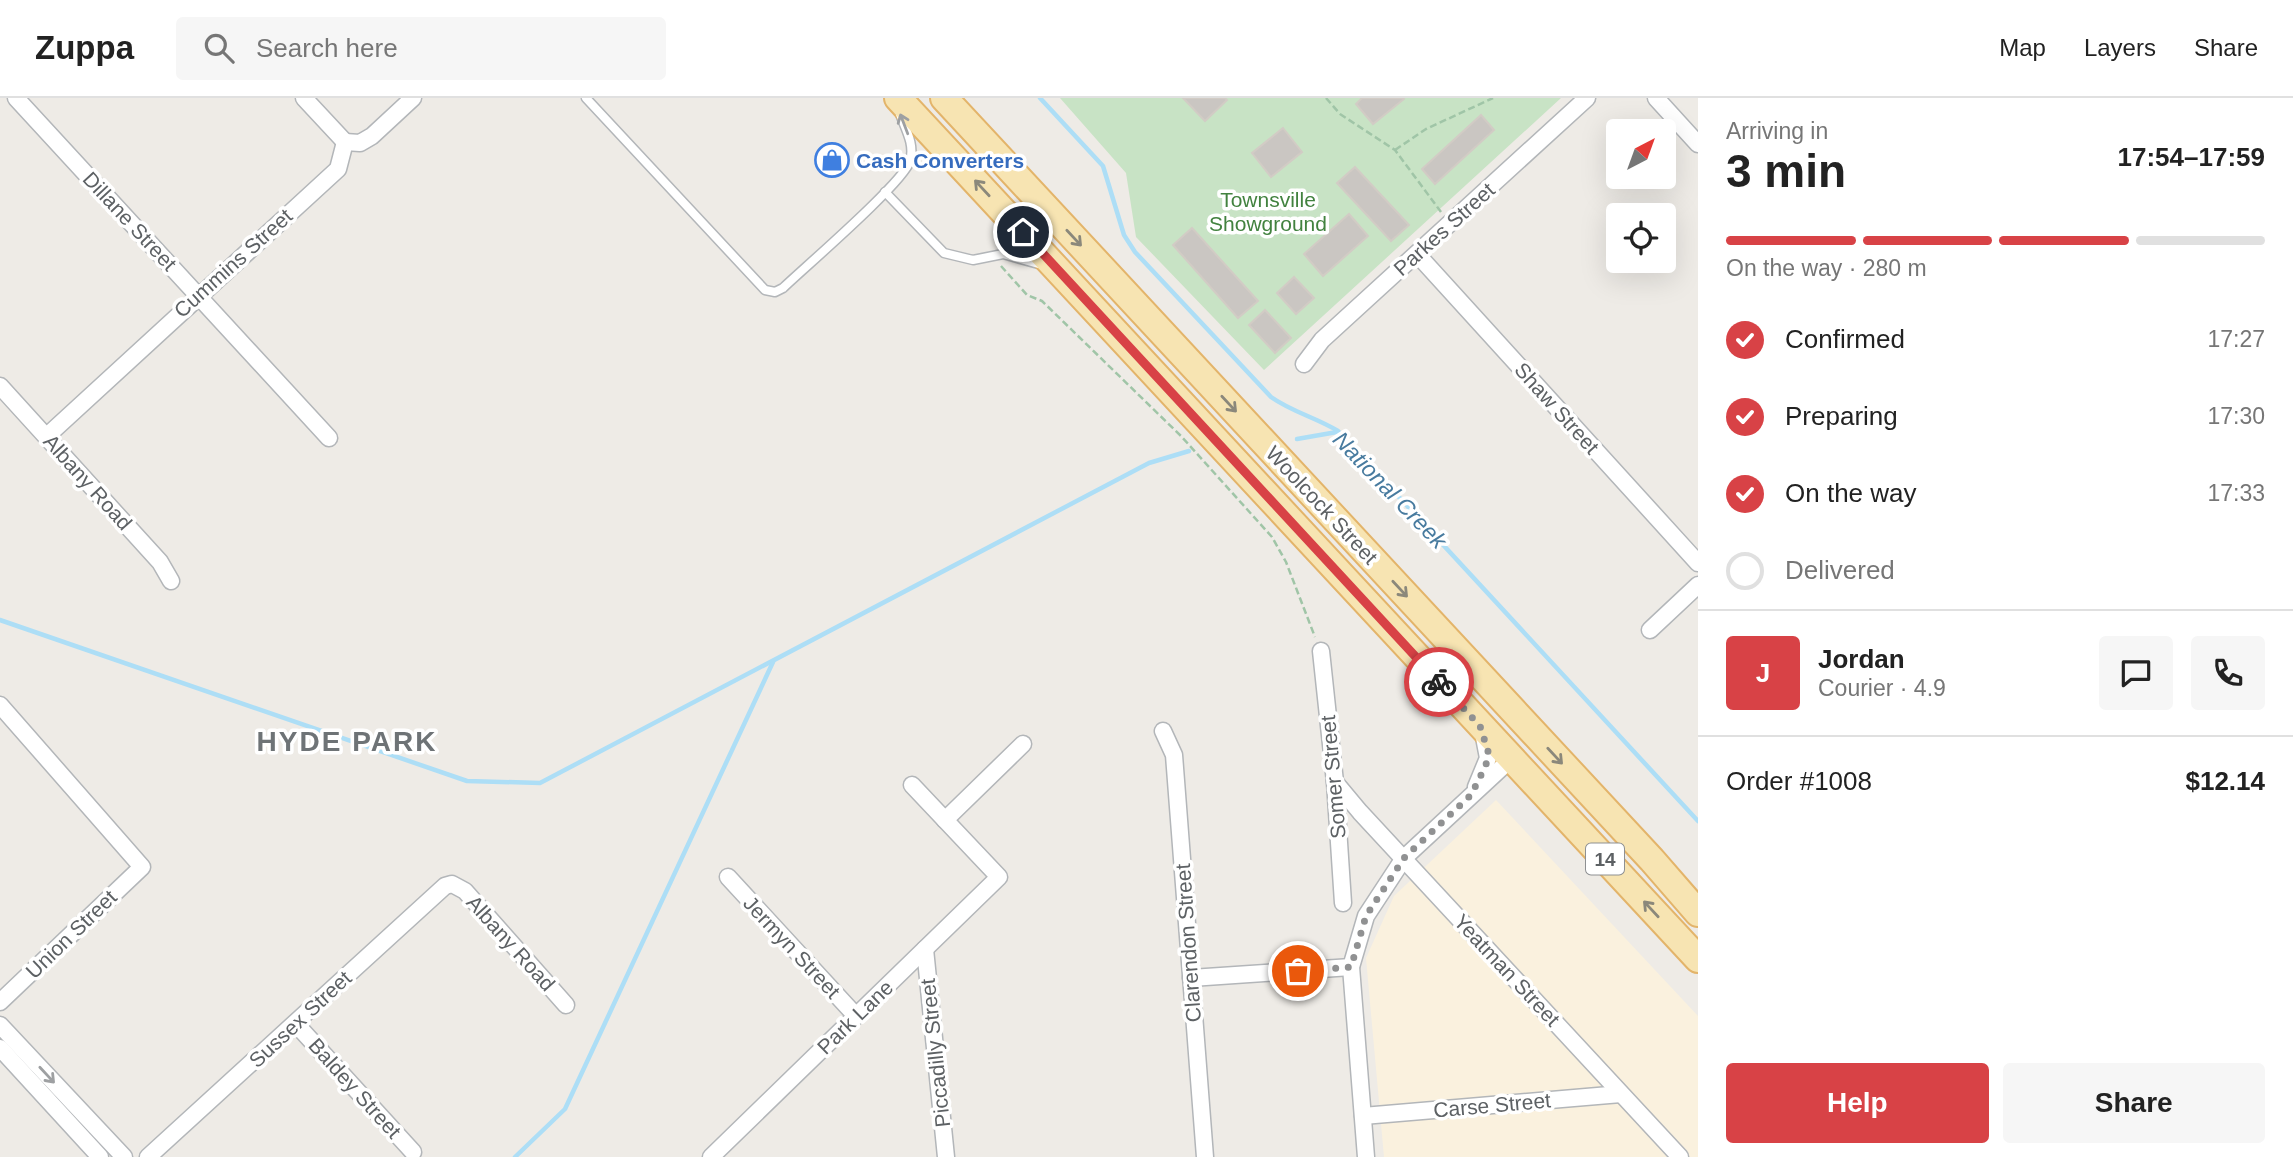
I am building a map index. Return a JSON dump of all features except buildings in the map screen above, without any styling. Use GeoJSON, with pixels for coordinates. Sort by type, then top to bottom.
{"type":"FeatureCollection","features":[{"type":"Feature","properties":{"kind":"main road","name":"Woolcock Street"},"geometry":{"type":"LineString","coordinates":[[898,98],[1698,959]]}},
{"type":"Feature","properties":{"kind":"main road","name":"Woolcock Street"},"geometry":{"type":"LineString","coordinates":[[944,98],[1652,860],[1698,913]]}},
{"type":"Feature","properties":{"kind":"main road"},"geometry":{"type":"LineString","coordinates":[[1504,701],[1520,741],[1511,759]]}},
{"type":"Feature","properties":{"kind":"street","name":"Dillane Street"},"geometry":{"type":"LineString","coordinates":[[16,98],[329,438]]}},
{"type":"Feature","properties":{"kind":"street"},"geometry":{"type":"LineString","coordinates":[[304,98],[345,142],[360,143],[372,136],[414,98]]}},
{"type":"Feature","properties":{"kind":"street","name":"Parkes Street"},"geometry":{"type":"LineString","coordinates":[[1304,363],[1322,340],[1587,98]]}},
{"type":"Feature","properties":{"kind":"street"},"geometry":{"type":"LineString","coordinates":[[1656,98],[1698,144]]}},
{"type":"Feature","properties":{"kind":"street","name":"Cummins Street"},"geometry":{"type":"LineString","coordinates":[[47,436],[338,169],[345,142]]}},
{"type":"Feature","properties":{"kind":"street","name":"Shaw Street"},"geometry":{"type":"LineString","coordinates":[[1417,254],[1698,563]]}},
{"type":"Feature","properties":{"kind":"street","name":"Albany Road"},"geometry":{"type":"LineString","coordinates":[[0,387],[160,562],[171,581]]}},
{"type":"Feature","properties":{"kind":"street"},"geometry":{"type":"LineString","coordinates":[[1650,630],[1698,585]]}},
{"type":"Feature","properties":{"kind":"street","name":"Somer Street"},"geometry":{"type":"LineString","coordinates":[[1321,651],[1335,782],[1343,903]]}},
{"type":"Feature","properties":{"kind":"street","name":"Union Street"},"geometry":{"type":"LineString","coordinates":[[0,705],[142,867],[0,1002]]}},
{"type":"Feature","properties":{"kind":"street"},"geometry":{"type":"LineString","coordinates":[[1471,795],[1483,774],[1488,758],[1480,726]]}},
{"type":"Feature","properties":{"kind":"street","name":"Clarendon Street"},"geometry":{"type":"LineString","coordinates":[[1163,731],[1174,755],[1205,1157]]}},
{"type":"Feature","properties":{"kind":"street"},"geometry":{"type":"LineString","coordinates":[[912,785],[946,820],[1023,744]]}},
{"type":"Feature","properties":{"kind":"street"},"geometry":{"type":"LineString","coordinates":[[1366,1157],[1351,967],[1366,916],[1404,858],[1511,759]]}},
{"type":"Feature","properties":{"kind":"street","name":"Yeatman Street"},"geometry":{"type":"LineString","coordinates":[[1335,782],[1681,1157]]}},
{"type":"Feature","properties":{"kind":"street","name":"Park Lane"},"geometry":{"type":"LineString","coordinates":[[711,1157],[999,877],[946,820]]}},
{"type":"Feature","properties":{"kind":"street","name":"Jermyn Street"},"geometry":{"type":"LineString","coordinates":[[728,877],[856,1016]]}},
{"type":"Feature","properties":{"kind":"street","name":"Albany Road"},"geometry":{"type":"LineString","coordinates":[[452,884],[465,891],[566,1005]]}},
{"type":"Feature","properties":{"kind":"street","name":"Sussex Street"},"geometry":{"type":"LineString","coordinates":[[148,1157],[296,1024],[438,890],[452,884]]}},
{"type":"Feature","properties":{"kind":"street","name":"Piccadilly Street"},"geometry":{"type":"LineString","coordinates":[[925,949],[946,1157]]}},
{"type":"Feature","properties":{"kind":"street"},"geometry":{"type":"LineString","coordinates":[[1191,978],[1351,967]]}},
{"type":"Feature","properties":{"kind":"street","name":"Baldey Street"},"geometry":{"type":"LineString","coordinates":[[296,1024],[413,1152]]}},
{"type":"Feature","properties":{"kind":"street"},"geometry":{"type":"LineString","coordinates":[[0,1025],[124,1157]]}},
{"type":"Feature","properties":{"kind":"street"},"geometry":{"type":"LineString","coordinates":[[0,1048],[100,1157]]}},
{"type":"Feature","properties":{"kind":"street","name":"Carse Street"},"geometry":{"type":"LineString","coordinates":[[1363,1116],[1621,1094]]}},
{"type":"Feature","properties":{"kind":"lane"},"geometry":{"type":"LineString","coordinates":[[586,98],[765,290],[775,292],[783,288],[885,192],[909,164],[913,148],[900,114],[890,98]]}},
{"type":"Feature","properties":{"kind":"lane"},"geometry":{"type":"LineString","coordinates":[[885,192],[944,253],[973,260],[1003,254],[1059,270]]}},
{"type":"Feature","properties":{"kind":"path"},"geometry":{"type":"LineString","coordinates":[[1326,98],[1340,114],[1395,150],[1450,223]]}},
{"type":"Feature","properties":{"kind":"path"},"geometry":{"type":"LineString","coordinates":[[1395,150],[1426,129],[1493,98]]}},
{"type":"Feature","properties":{"kind":"path"},"geometry":{"type":"LineString","coordinates":[[991,256],[1027,295],[1042,301],[1181,436],[1272,537],[1290,571],[1321,651]]}},
{"type":"Feature","properties":{"kind":"shaded area"},"geometry":{"type":"Polygon","coordinates":[[[1496,800],[1698,1016],[1698,1157],[1384,1157],[1366,958],[1394,896],[1496,800]]]}},
{"type":"Feature","properties":{"kind":"green space","name":"Townsville Showground"},"geometry":{"type":"Polygon","coordinates":[[[1060,98],[1561,98],[1264,370],[1136,237],[1126,173],[1060,98]]]}},
{"type":"Feature","properties":{"kind":"waterway","name":"National Creek"},"geometry":{"type":"LineString","coordinates":[[1040,98],[1103,166],[1124,235],[1135,252],[1271,397],[1338,431],[1698,821]]}},
{"type":"Feature","properties":{"kind":"waterway"},"geometry":{"type":"LineString","coordinates":[[1297,439],[1337,432]]}},
{"type":"Feature","properties":{"kind":"waterway"},"geometry":{"type":"LineString","coordinates":[[0,620],[467,781],[540,783],[1149,463],[1189,451]]}},
{"type":"Feature","properties":{"kind":"waterway"},"geometry":{"type":"LineString","coordinates":[[515,1157],[565,1109],[773,662]]}},
{"type":"Feature","properties":{"kind":"way so far"},"geometry":{"type":"LineString","coordinates":[[1298,971],[1351,967],[1366,916],[1404,858],[1477,787],[1488,758],[1484,735],[1480,726],[1439,682]]}},
{"type":"Feature","properties":{"kind":"place","name":"Cash Converters"},"geometry":{"type":"Point","coordinates":[832,160]}},
{"type":"Feature","properties":{"kind":"district","name":"HYDE PARK"},"geometry":{"type":"Point","coordinates":[347,741]}},
{"type":"Feature","properties":{"kind":"route"},"geometry":{"type":"LineString","coordinates":[[1023,232],[1439,682]]}}]}
